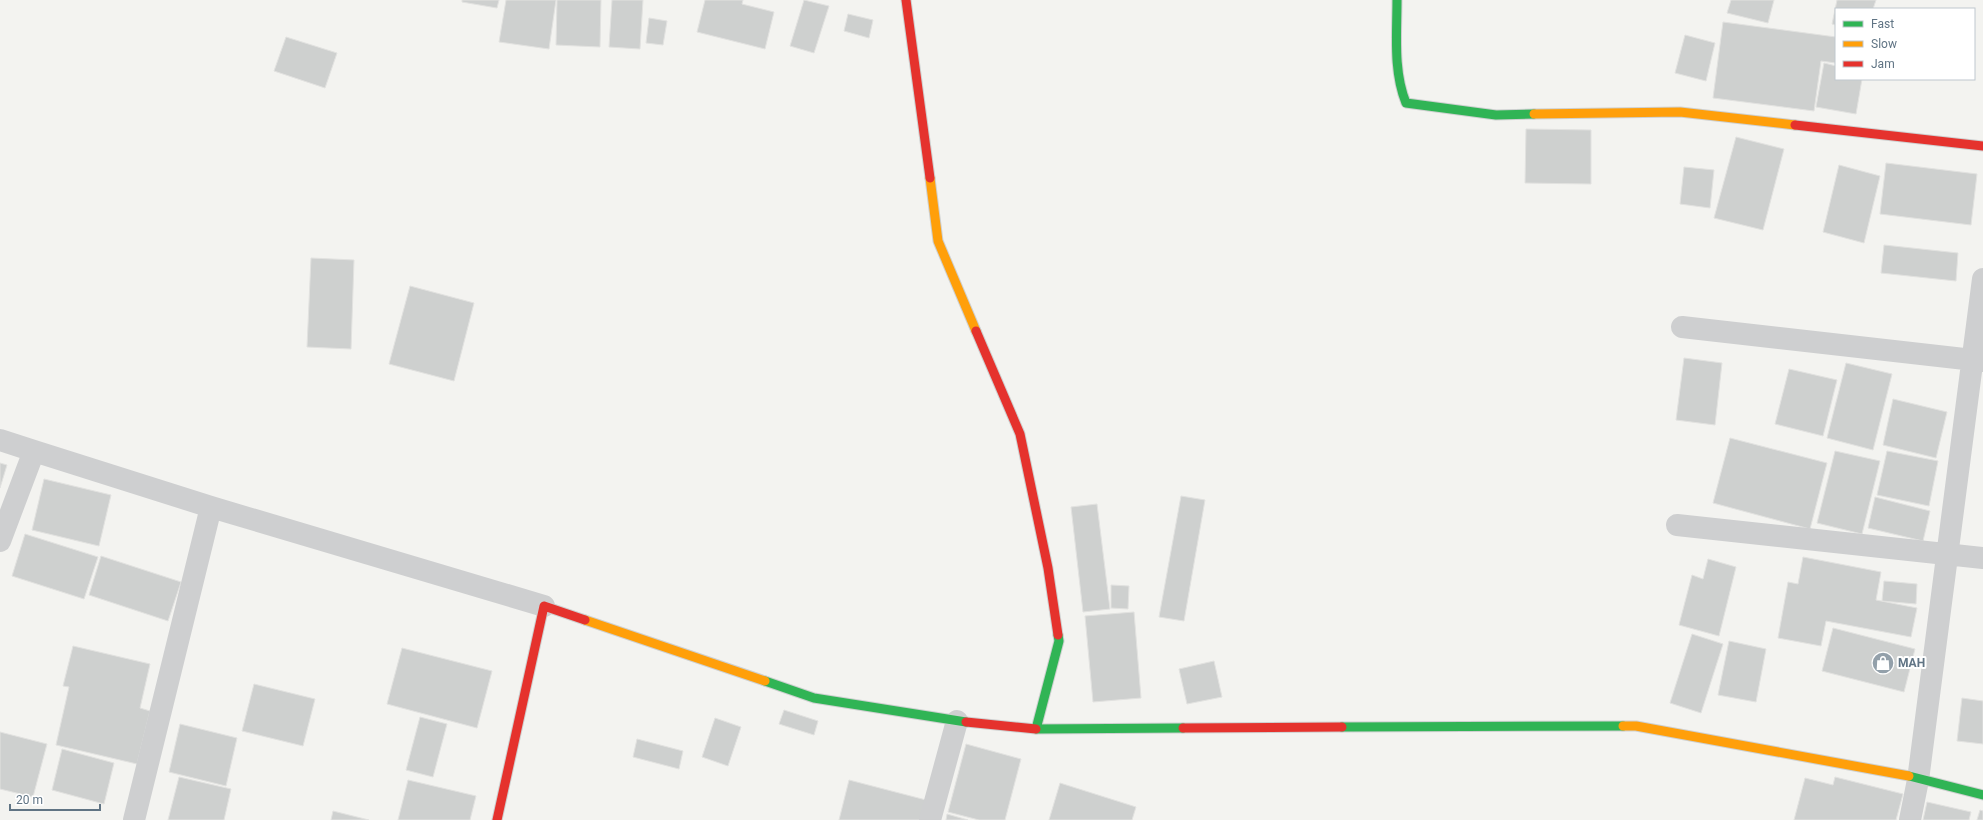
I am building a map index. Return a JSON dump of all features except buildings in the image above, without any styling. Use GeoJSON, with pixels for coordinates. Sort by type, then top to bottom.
{"type":"FeatureCollection","features":[{"type":"Feature","properties":{"kind":"street"},"geometry":{"type":"LineString","coordinates":[[906,0],[909,36],[938,241],[1020,434],[1048,568],[1059,641],[1036,729]]}},
{"type":"Feature","properties":{"kind":"street"},"geometry":{"type":"LineString","coordinates":[[1397,0],[1397,40],[1401,93],[1406,103],[1496,115],[1680,112],[1983,146]]}},
{"type":"Feature","properties":{"kind":"street"},"geometry":{"type":"LineString","coordinates":[[1910,820],[1918,780],[1947,553],[1978,361],[1983,279]]}},
{"type":"Feature","properties":{"kind":"street"},"geometry":{"type":"LineString","coordinates":[[1682,327],[1978,361]]}},
{"type":"Feature","properties":{"kind":"street"},"geometry":{"type":"LineString","coordinates":[[0,440],[211,507],[544,606],[814,698],[957,721],[1036,729],[1636,726],[1893,772],[1918,780],[1983,795]]}},
{"type":"Feature","properties":{"kind":"street"},"geometry":{"type":"LineString","coordinates":[[0,542],[34,451]]}},
{"type":"Feature","properties":{"kind":"street"},"geometry":{"type":"LineString","coordinates":[[134,820],[211,507]]}},
{"type":"Feature","properties":{"kind":"street"},"geometry":{"type":"LineString","coordinates":[[1677,525],[1983,558]]}},
{"type":"Feature","properties":{"kind":"street"},"geometry":{"type":"LineString","coordinates":[[497,820],[544,606]]}},
{"type":"Feature","properties":{"kind":"street"},"geometry":{"type":"LineString","coordinates":[[930,820],[957,721]]}},
{"type":"Feature","properties":{"kind":"traffic: fast"},"geometry":{"type":"LineString","coordinates":[[1397,0],[1397,65],[1406,103],[1496,115],[1534,114]]}},
{"type":"Feature","properties":{"kind":"traffic: fast"},"geometry":{"type":"LineString","coordinates":[[1058,635],[1059,641],[1036,729],[1183,728]]}},
{"type":"Feature","properties":{"kind":"traffic: fast"},"geometry":{"type":"LineString","coordinates":[[765,681],[814,698],[966,722]]}},
{"type":"Feature","properties":{"kind":"traffic: fast"},"geometry":{"type":"LineString","coordinates":[[1342,727],[1623,726]]}},
{"type":"Feature","properties":{"kind":"traffic: fast"},"geometry":{"type":"LineString","coordinates":[[1909,776],[1983,795]]}},
{"type":"Feature","properties":{"kind":"traffic: slow"},"geometry":{"type":"LineString","coordinates":[[1534,114],[1680,112],[1795,125]]}},
{"type":"Feature","properties":{"kind":"traffic: slow"},"geometry":{"type":"LineString","coordinates":[[930,178],[938,241],[976,331]]}},
{"type":"Feature","properties":{"kind":"traffic: slow"},"geometry":{"type":"LineString","coordinates":[[585,620],[765,681]]}},
{"type":"Feature","properties":{"kind":"traffic: slow"},"geometry":{"type":"LineString","coordinates":[[1623,726],[1636,726],[1909,776]]}},
{"type":"Feature","properties":{"kind":"traffic: jam"},"geometry":{"type":"LineString","coordinates":[[906,0],[930,178]]}},
{"type":"Feature","properties":{"kind":"traffic: jam"},"geometry":{"type":"LineString","coordinates":[[1795,125],[1983,146]]}},
{"type":"Feature","properties":{"kind":"traffic: jam"},"geometry":{"type":"LineString","coordinates":[[976,331],[1020,434],[1048,568],[1058,635]]}},
{"type":"Feature","properties":{"kind":"traffic: jam"},"geometry":{"type":"LineString","coordinates":[[497,820],[544,606],[585,620]]}},
{"type":"Feature","properties":{"kind":"traffic: jam"},"geometry":{"type":"LineString","coordinates":[[966,722],[1036,729]]}},
{"type":"Feature","properties":{"kind":"traffic: jam"},"geometry":{"type":"LineString","coordinates":[[1183,728],[1342,727]]}},
{"type":"Feature","properties":{"kind":"place","name":"MAH"},"geometry":{"type":"Point","coordinates":[1883,663]}}]}
